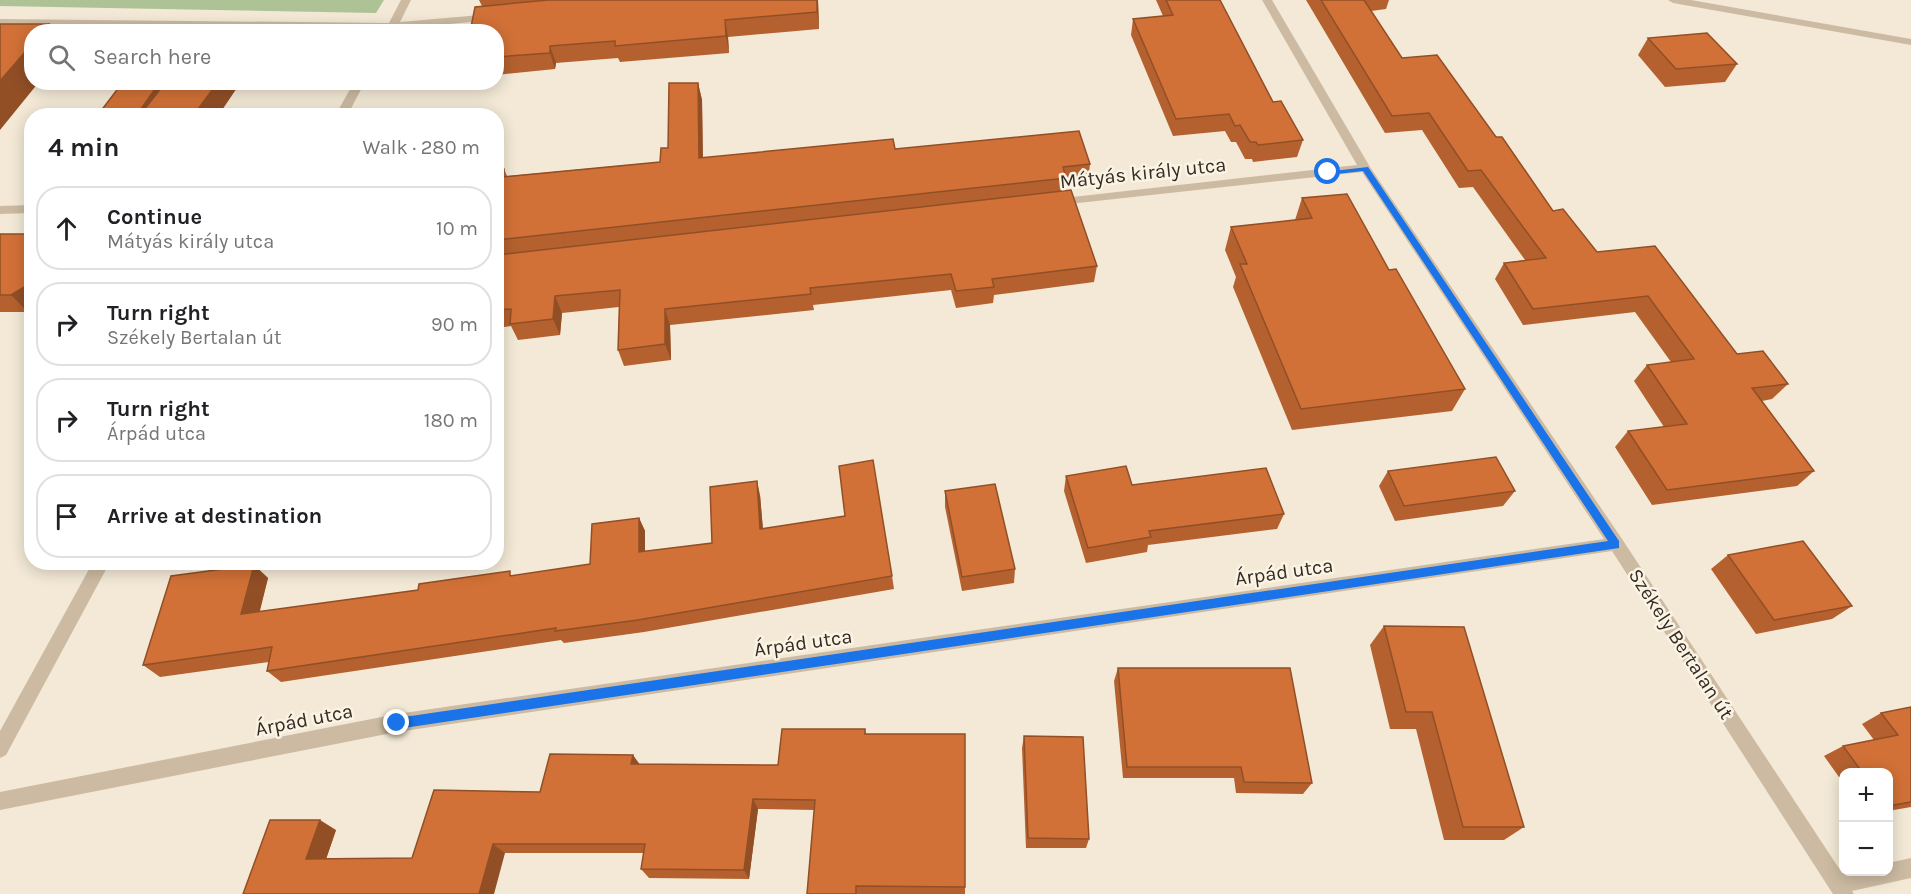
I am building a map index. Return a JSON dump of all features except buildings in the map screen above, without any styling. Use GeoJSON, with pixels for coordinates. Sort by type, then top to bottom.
{"type":"FeatureCollection","features":[{"type":"Feature","properties":{"kind":"street"},"geometry":{"type":"LineString","coordinates":[[393,24],[406,0]]}},
{"type":"Feature","properties":{"kind":"street","name":"Székely Bertalan út"},"geometry":{"type":"LineString","coordinates":[[1267,0],[1365,168],[1616,544],[1841,889]]}},
{"type":"Feature","properties":{"kind":"street"},"geometry":{"type":"LineString","coordinates":[[1673,0],[1911,42]]}},
{"type":"Feature","properties":{"kind":"street"},"geometry":{"type":"LineString","coordinates":[[427,24],[498,16]]}},
{"type":"Feature","properties":{"kind":"street"},"geometry":{"type":"LineString","coordinates":[[0,22],[130,24]]}},
{"type":"Feature","properties":{"kind":"street"},"geometry":{"type":"LineString","coordinates":[[345,108],[356,90]]}},
{"type":"Feature","properties":{"kind":"street","name":"Mátyás király utca"},"geometry":{"type":"LineString","coordinates":[[1043,204],[1365,168]]}},
{"type":"Feature","properties":{"kind":"street"},"geometry":{"type":"LineString","coordinates":[[0,210],[24,209]]}},
{"type":"Feature","properties":{"kind":"street","name":"Árpád utca"},"geometry":{"type":"LineString","coordinates":[[0,801],[397,723],[1616,544]]}},
{"type":"Feature","properties":{"kind":"street"},"geometry":{"type":"LineString","coordinates":[[0,749],[98,570]]}},
{"type":"Feature","properties":{"kind":"street"},"geometry":{"type":"LineString","coordinates":[[1841,889],[1911,868]]}},
{"type":"Feature","properties":{"kind":"green space"},"geometry":{"type":"Polygon","coordinates":[[[0,0],[384,0],[376,13],[0,6],[0,0]]]}},
{"type":"Feature","properties":{"kind":"route"},"geometry":{"type":"LineString","coordinates":[[397,723],[1616,544],[1365,168],[1328,172]]}}]}
